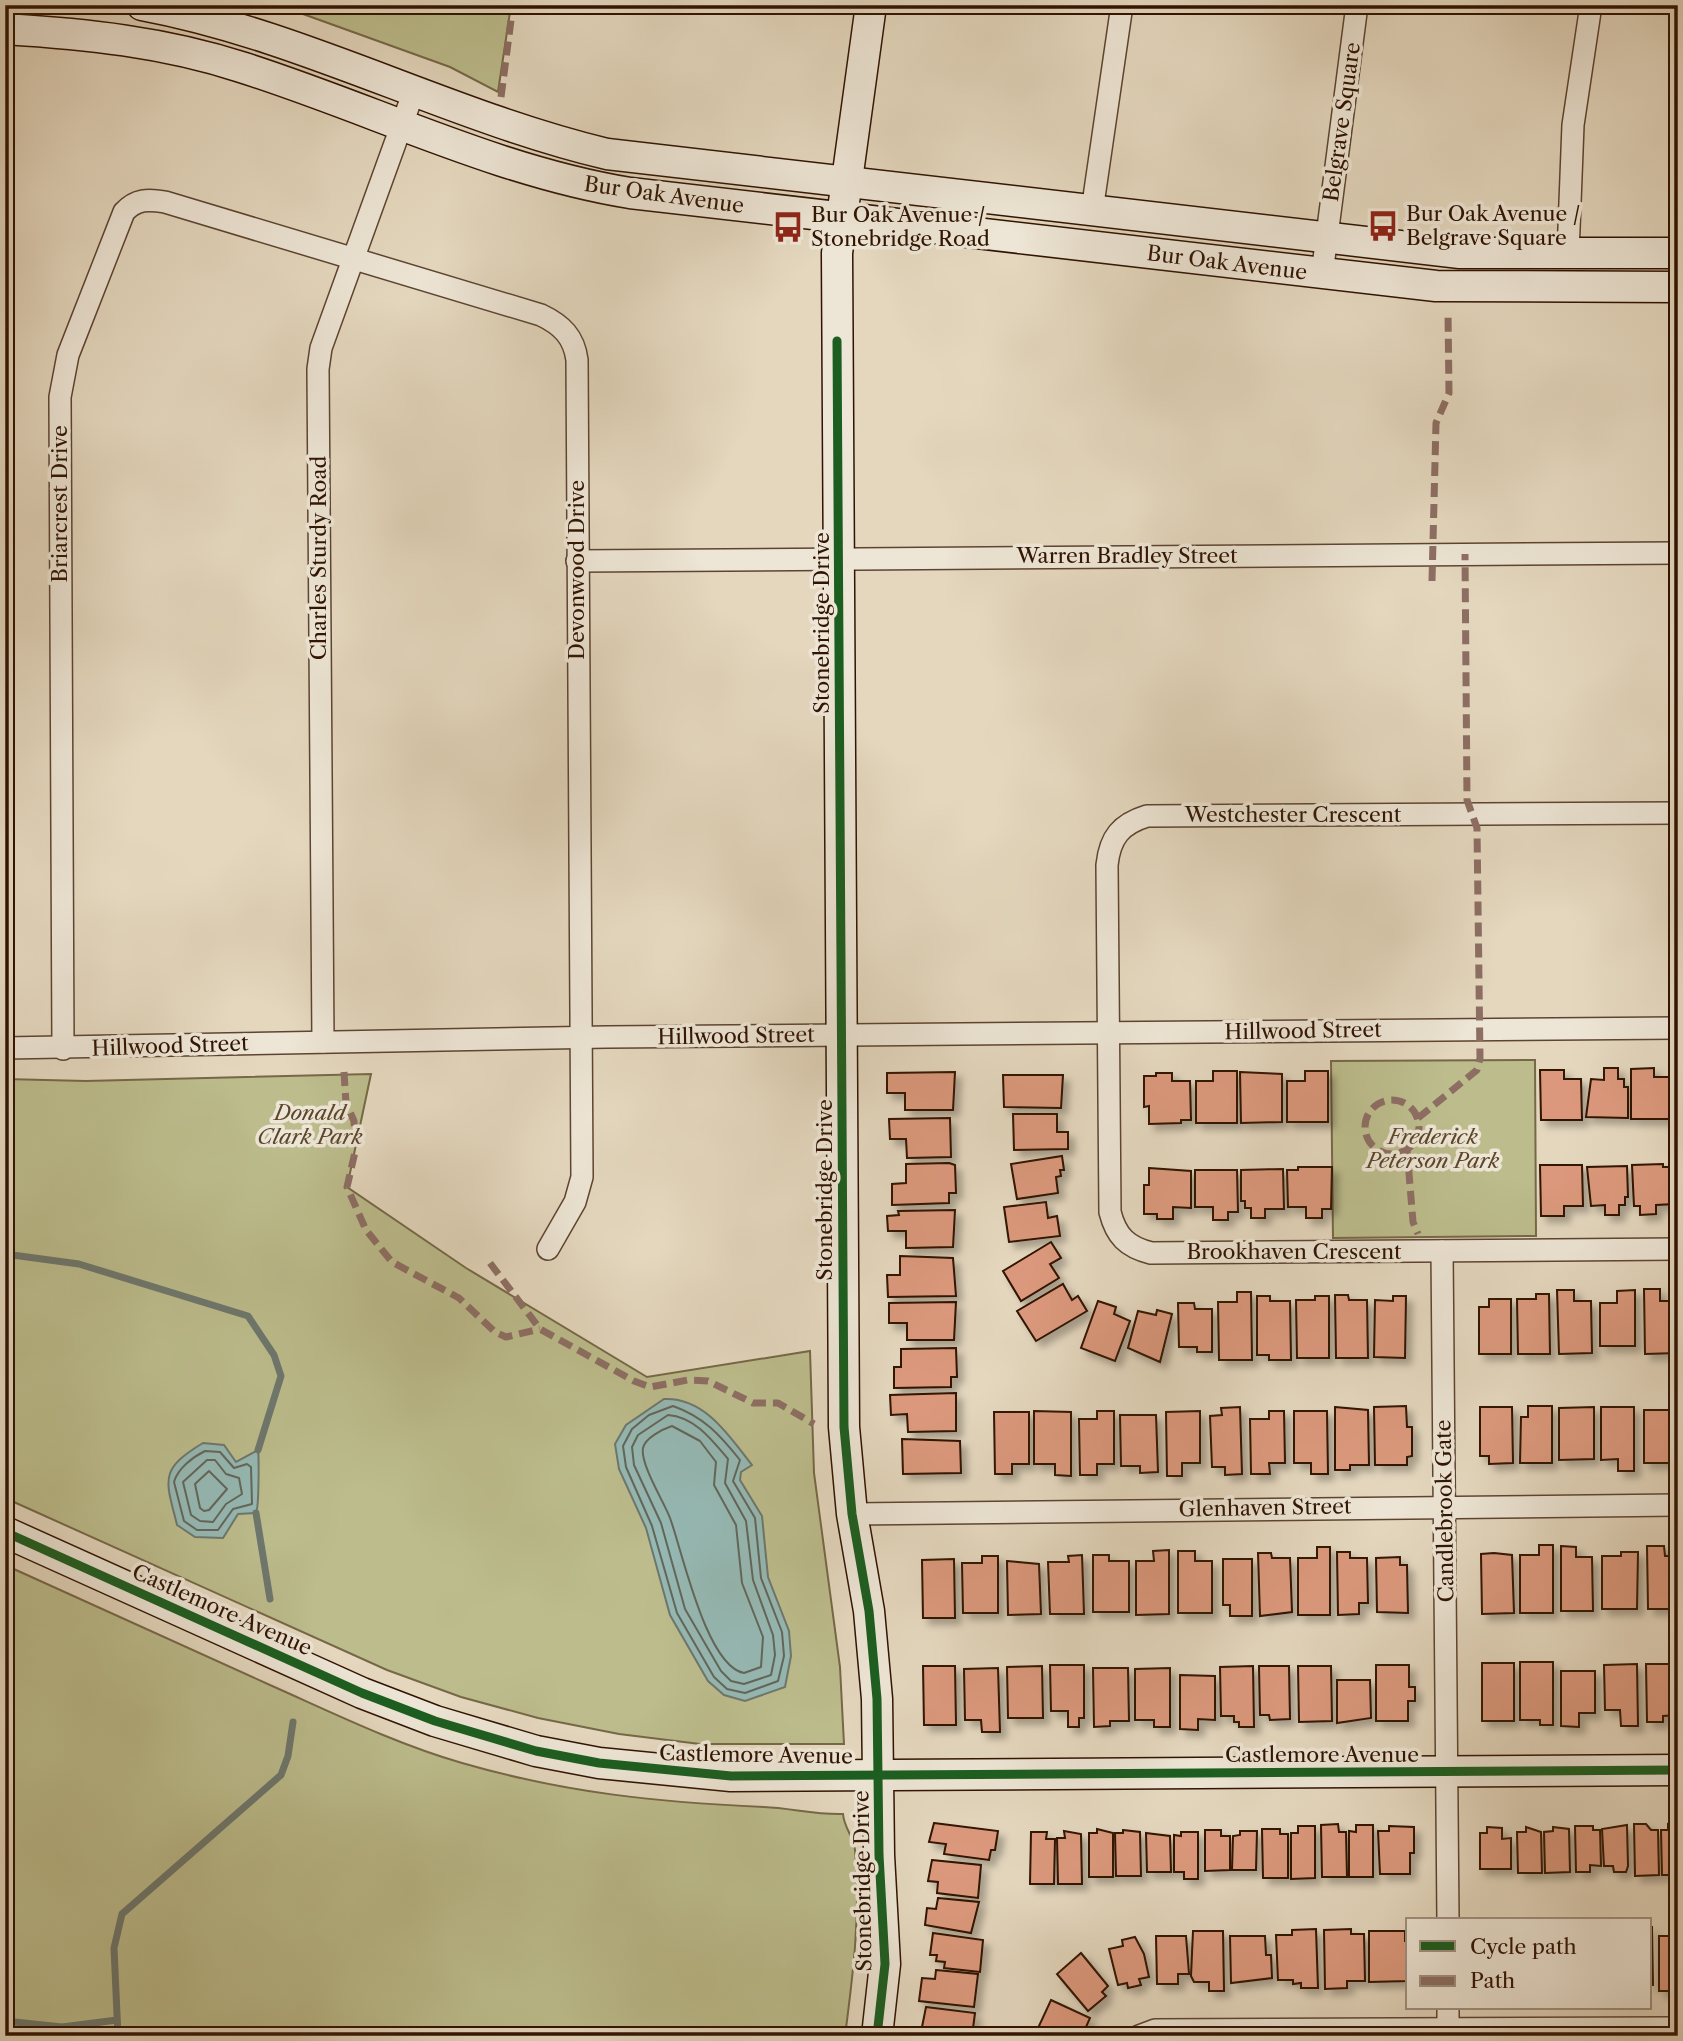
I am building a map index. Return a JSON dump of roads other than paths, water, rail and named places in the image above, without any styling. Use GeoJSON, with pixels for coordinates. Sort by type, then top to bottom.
{"type":"FeatureCollection","features":[{"type":"Feature","properties":{"kind":"street","name":"Bur Oak Avenue"},"geometry":{"type":"LineString","coordinates":[[142,5],[261,36],[521,132],[607,154],[1460,253],[1678,253]]}},
{"type":"Feature","properties":{"kind":"street","name":"Stonebridge Drive"},"geometry":{"type":"LineString","coordinates":[[871,5],[836,253],[844,1427],[852,1514],[869,1611],[875,1671],[885,1964],[877,2036]]}},
{"type":"Feature","properties":{"kind":"street"},"geometry":{"type":"LineString","coordinates":[[1092,211],[1122,5]]}},
{"type":"Feature","properties":{"kind":"street","name":"Belgrave Square"},"geometry":{"type":"LineString","coordinates":[[1322,274],[1357,5]]}},
{"type":"Feature","properties":{"kind":"street"},"geometry":{"type":"LineString","coordinates":[[1568,254],[1573,125],[1591,5]]}},
{"type":"Feature","properties":{"kind":"street","name":"Bur Oak Avenue"},"geometry":{"type":"LineString","coordinates":[[5,29],[126,39],[185,51],[243,67],[523,168],[598,188],[1322,274],[1471,288],[1678,287]]}},
{"type":"Feature","properties":{"kind":"street","name":"Charles Sturdy Road"},"geometry":{"type":"LineString","coordinates":[[323,1042],[318,369],[321,348],[352,258],[414,91]]}},
{"type":"Feature","properties":{"kind":"street","name":"Briarcrest Drive"},"geometry":{"type":"LineString","coordinates":[[63,1049],[59,430],[60,397],[68,355],[116,229],[124,212],[133,203],[149,199],[165,202],[352,258]]}},
{"type":"Feature","properties":{"kind":"street","name":"Devonwood Drive"},"geometry":{"type":"LineString","coordinates":[[352,258],[558,323],[571,338],[577,360],[582,1177],[575,1202],[548,1249]]}},
{"type":"Feature","properties":{"kind":"street","name":"Warren Bradley Street"},"geometry":{"type":"LineString","coordinates":[[577,561],[1678,553]]}},
{"type":"Feature","properties":{"kind":"street","name":"Westchester Crescent"},"geometry":{"type":"LineString","coordinates":[[1109,1033],[1107,865],[1115,836],[1127,822],[1147,816],[1678,813]]}},
{"type":"Feature","properties":{"kind":"street","name":"Hillwood Street"},"geometry":{"type":"LineString","coordinates":[[5,1048],[582,1038],[1678,1028]]}},
{"type":"Feature","properties":{"kind":"street","name":"Brookhaven Crescent"},"geometry":{"type":"LineString","coordinates":[[1109,1033],[1110,1212],[1114,1227],[1124,1241],[1151,1253],[1678,1249]]}},
{"type":"Feature","properties":{"kind":"street","name":"Candlebrook Gate"},"geometry":{"type":"LineString","coordinates":[[1442,1251],[1448,1918]]}},
{"type":"Feature","properties":{"kind":"street","name":"Glenhaven Street"},"geometry":{"type":"LineString","coordinates":[[852,1514],[1678,1505]]}},
{"type":"Feature","properties":{"kind":"street","name":"Castlemore Avenue"},"geometry":{"type":"LineString","coordinates":[[5,1532],[362,1693],[435,1721],[500,1741],[599,1763],[731,1776],[1678,1770]]}},
{"type":"Feature","properties":{"kind":"street"},"geometry":{"type":"LineString","coordinates":[[1448,2010],[1448,2033]]}},
{"type":"Feature","properties":{"kind":"street"},"geometry":{"type":"LineString","coordinates":[[1139,2036],[1155,2030],[1448,2033],[1678,2028]]}},
{"type":"Feature","properties":{"kind":"water"},"geometry":{"type":"Polygon","coordinates":[[[664,1399],[679,1400],[704,1412],[725,1431],[752,1465],[741,1472],[740,1480],[762,1516],[768,1577],[789,1631],[791,1656],[785,1687],[745,1701],[724,1695],[708,1681],[670,1615],[646,1528],[619,1469],[615,1444],[626,1425],[664,1399]]]}},
{"type":"Feature","properties":{"kind":"water"},"geometry":{"type":"Polygon","coordinates":[[[203,1443],[224,1445],[236,1462],[258,1450],[256,1513],[238,1514],[223,1538],[195,1537],[177,1525],[170,1497],[169,1477],[172,1469],[178,1461],[203,1443]]]}},
{"type":"Feature","properties":{"kind":"waterway"},"geometry":{"type":"LineString","coordinates":[[5,1254],[79,1264],[248,1316],[274,1355],[281,1376],[258,1450]]}},
{"type":"Feature","properties":{"kind":"waterway"},"geometry":{"type":"LineString","coordinates":[[256,1513],[270,1599]]}},
{"type":"Feature","properties":{"kind":"waterway"},"geometry":{"type":"LineString","coordinates":[[118,2036],[114,1948],[122,1914],[281,1775],[288,1756],[293,1722]]}},
{"type":"Feature","properties":{"kind":"waterway"},"geometry":{"type":"LineString","coordinates":[[5,2021],[62,2027],[117,2020]]}},
{"type":"Feature","properties":{"kind":"place","name":"Bur Oak Avenue / Belgrave Square"},"geometry":{"type":"Point","coordinates":[1383,226]}},
{"type":"Feature","properties":{"kind":"place","name":"Bur Oak Avenue / Stonebridge Road"},"geometry":{"type":"Point","coordinates":[788,227]}},
{"type":"Feature","properties":{"kind":"park label","name":"Donald Clark Park"},"geometry":{"type":"Point","coordinates":[310,1125]}},
{"type":"Feature","properties":{"kind":"park label","name":"Frederick Peterson Park"},"geometry":{"type":"Point","coordinates":[1433,1149]}}]}
